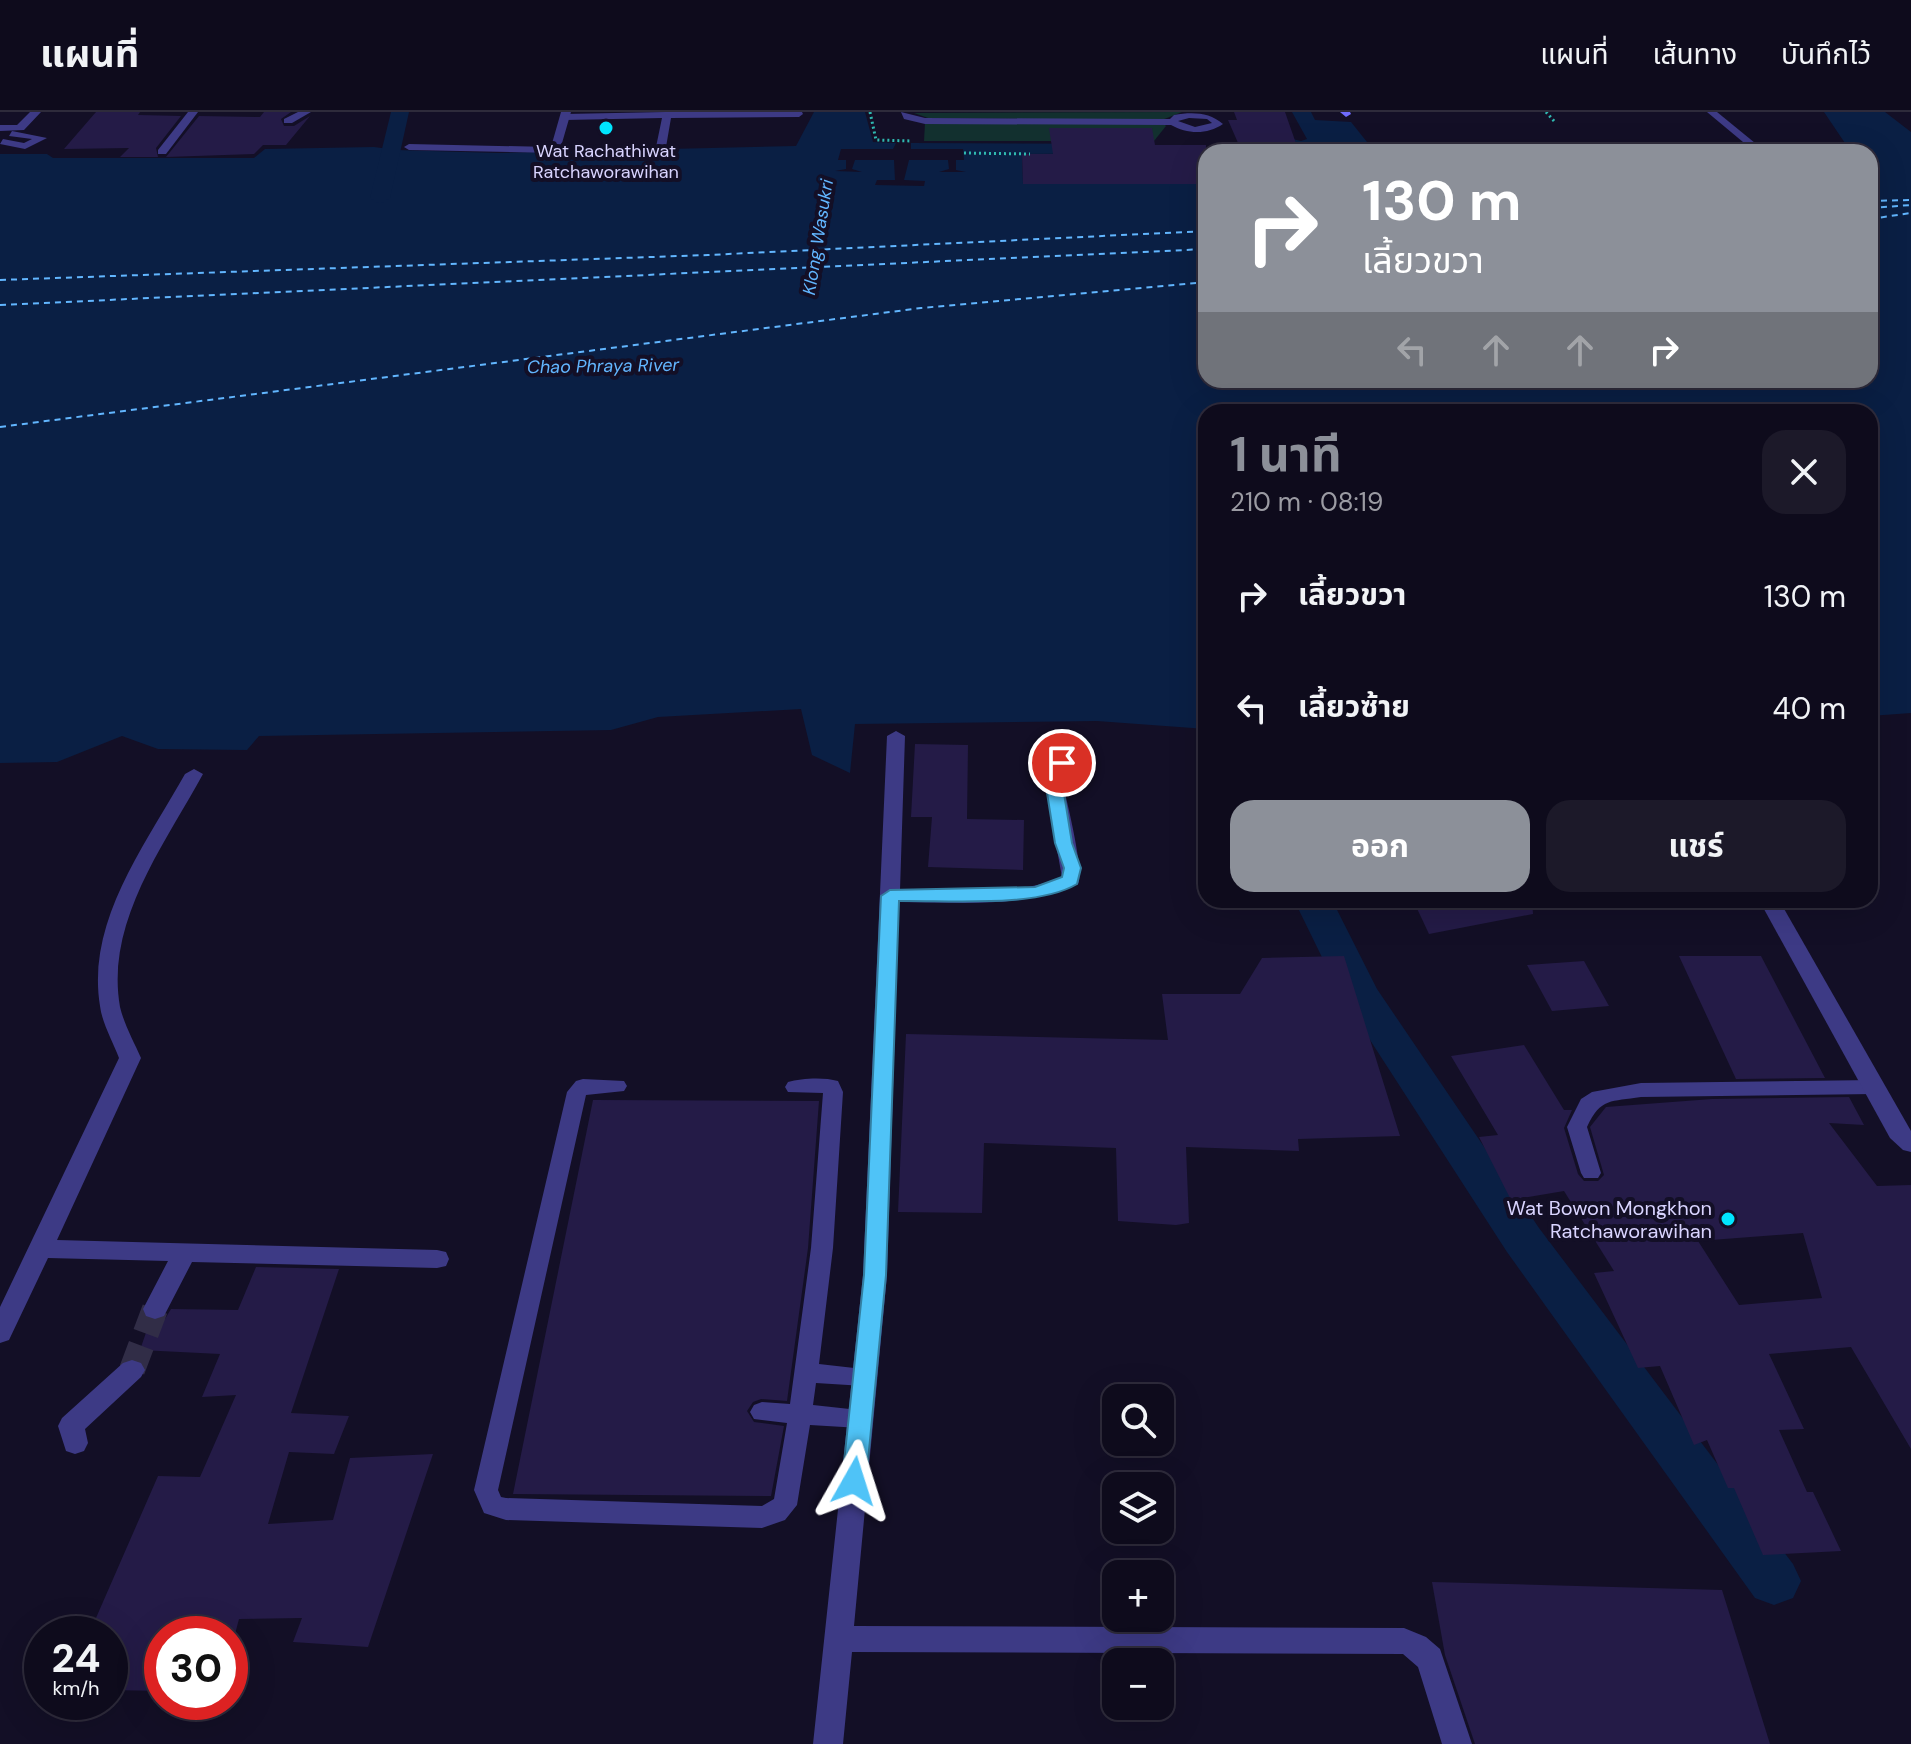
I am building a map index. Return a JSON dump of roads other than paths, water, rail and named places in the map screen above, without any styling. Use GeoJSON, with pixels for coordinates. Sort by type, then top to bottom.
{"type":"FeatureCollection","features":[{"type":"Feature","properties":{"kind":"street"},"geometry":{"type":"LineString","coordinates":[[0,128],[16,131],[36,112]]}},
{"type":"Feature","properties":{"kind":"street"},"geometry":{"type":"LineString","coordinates":[[162,152],[193,112]]}},
{"type":"Feature","properties":{"kind":"street"},"geometry":{"type":"LineString","coordinates":[[288,121],[309,114]]}},
{"type":"Feature","properties":{"kind":"street"},"geometry":{"type":"LineString","coordinates":[[409,147],[555,150],[566,114]]}},
{"type":"Feature","properties":{"kind":"street"},"geometry":{"type":"LineString","coordinates":[[828,1744],[875,1275],[896,736]]}},
{"type":"Feature","properties":{"kind":"street"},"geometry":{"type":"LineString","coordinates":[[890,896],[1035,893],[1060,887],[1071,880],[1072,868],[1064,843],[1052,774],[1062,763]]}},
{"type":"Feature","properties":{"kind":"street"},"geometry":{"type":"LineString","coordinates":[[0,1333],[130,1058],[110,1007],[110,943],[126,899],[194,774]]}},
{"type":"Feature","properties":{"kind":"street"},"geometry":{"type":"LineString","coordinates":[[1773,908],[1898,1132],[1911,1144]]}},
{"type":"Feature","properties":{"kind":"street"},"geometry":{"type":"LineString","coordinates":[[41,1249],[437,1259]]}},
{"type":"Feature","properties":{"kind":"street"},"geometry":{"type":"LineString","coordinates":[[155,1309],[185,1252]]}},
{"type":"Feature","properties":{"kind":"street"},"geometry":{"type":"LineString","coordinates":[[75,1443],[71,1426],[132,1370]]}},
{"type":"Feature","properties":{"kind":"street"},"geometry":{"type":"LineString","coordinates":[[838,1639],[1404,1641],[1416,1646],[1430,1659],[1457,1744]]}},
{"type":"Feature","properties":{"kind":"lane"},"geometry":{"type":"LineString","coordinates":[[905,112],[907,117],[925,121],[1173,122],[1184,128],[1198,129],[1218,124],[1215,119],[1198,113],[1177,117],[1173,122]]}},
{"type":"Feature","properties":{"kind":"lane"},"geometry":{"type":"LineString","coordinates":[[1711,112],[1751,144]]}},
{"type":"Feature","properties":{"kind":"lane"},"geometry":{"type":"LineString","coordinates":[[566,114],[799,114]]}},
{"type":"Feature","properties":{"kind":"lane"},"geometry":{"type":"LineString","coordinates":[[661,147],[667,114]]}},
{"type":"Feature","properties":{"kind":"lane"},"geometry":{"type":"LineString","coordinates":[[16,131],[42,138],[25,146],[2,142],[16,131]]}},
{"type":"Feature","properties":{"kind":"lane"},"geometry":{"type":"LineString","coordinates":[[617,1086],[583,1086],[577,1092],[486,1490],[493,1505],[506,1509],[768,1516],[785,1505],[807,1373],[820,1174],[833,1089],[831,1086],[795,1087]]}},
{"type":"Feature","properties":{"kind":"lane"},"geometry":{"type":"LineString","coordinates":[[1591,1173],[1577,1127],[1588,1104],[1599,1097],[1641,1090],[1874,1087]]}},
{"type":"Feature","properties":{"kind":"lane"},"geometry":{"type":"LineString","coordinates":[[807,1373],[864,1377]]}},
{"type":"Feature","properties":{"kind":"lane"},"geometry":{"type":"LineString","coordinates":[[762,1412],[860,1418]]}},
{"type":"Feature","properties":{"kind":"water"},"geometry":{"type":"Polygon","coordinates":[[[814,112],[865,112],[873,142],[896,143],[893,149],[841,149],[838,160],[846,160],[846,169],[835,171],[862,172],[852,169],[855,160],[894,160],[895,180],[877,180],[875,185],[924,186],[925,181],[904,180],[909,160],[948,160],[949,169],[939,172],[966,172],[956,170],[956,160],[964,160],[963,149],[911,149],[911,143],[1154,144],[1157,153],[1022,154],[1023,183],[1198,184],[1198,388],[1878,388],[1878,144],[1846,144],[1824,112],[1885,112],[1911,132],[1911,713],[1878,715],[1878,404],[1198,404],[1198,728],[1097,721],[855,724],[850,773],[812,755],[801,709],[658,717],[611,730],[259,736],[247,750],[158,749],[122,736],[57,762],[0,763],[0,154],[47,154],[53,158],[254,158],[265,149],[374,147],[499,153],[796,146],[814,112]]]}},
{"type":"Feature","properties":{"kind":"water"},"geometry":{"type":"Polygon","coordinates":[[[1292,112],[1311,112],[1315,120],[1351,122],[1369,144],[1287,144],[1271,134],[1301,141],[1307,139],[1292,112]]]}},
{"type":"Feature","properties":{"kind":"waterway"},"geometry":{"type":"LineString","coordinates":[[380,198],[400,112]]}},
{"type":"Feature","properties":{"kind":"waterway"},"geometry":{"type":"LineString","coordinates":[[1317,908],[1359,992],[1523,1240],[1774,1581]]}},
{"type":"Feature","properties":{"kind":"tunnel"},"geometry":{"type":"LineString","coordinates":[[132,1370],[155,1309]]}},
{"type":"Feature","properties":{"kind":"place","name":"Wat Rachathiwat Ratchaworawihan"},"geometry":{"type":"Point","coordinates":[606,128]}},
{"type":"Feature","properties":{"kind":"place","name":"Wat Bowon Mongkhon Ratchaworawihan"},"geometry":{"type":"Point","coordinates":[1728,1219]}},
{"type":"Feature","properties":{"kind":"water label","name":"Klong Wasukri"},"geometry":{"type":"Point","coordinates":[818,237]}},
{"type":"Feature","properties":{"kind":"water label","name":"Chao Phraya River"},"geometry":{"type":"Point","coordinates":[603,366]}}]}
